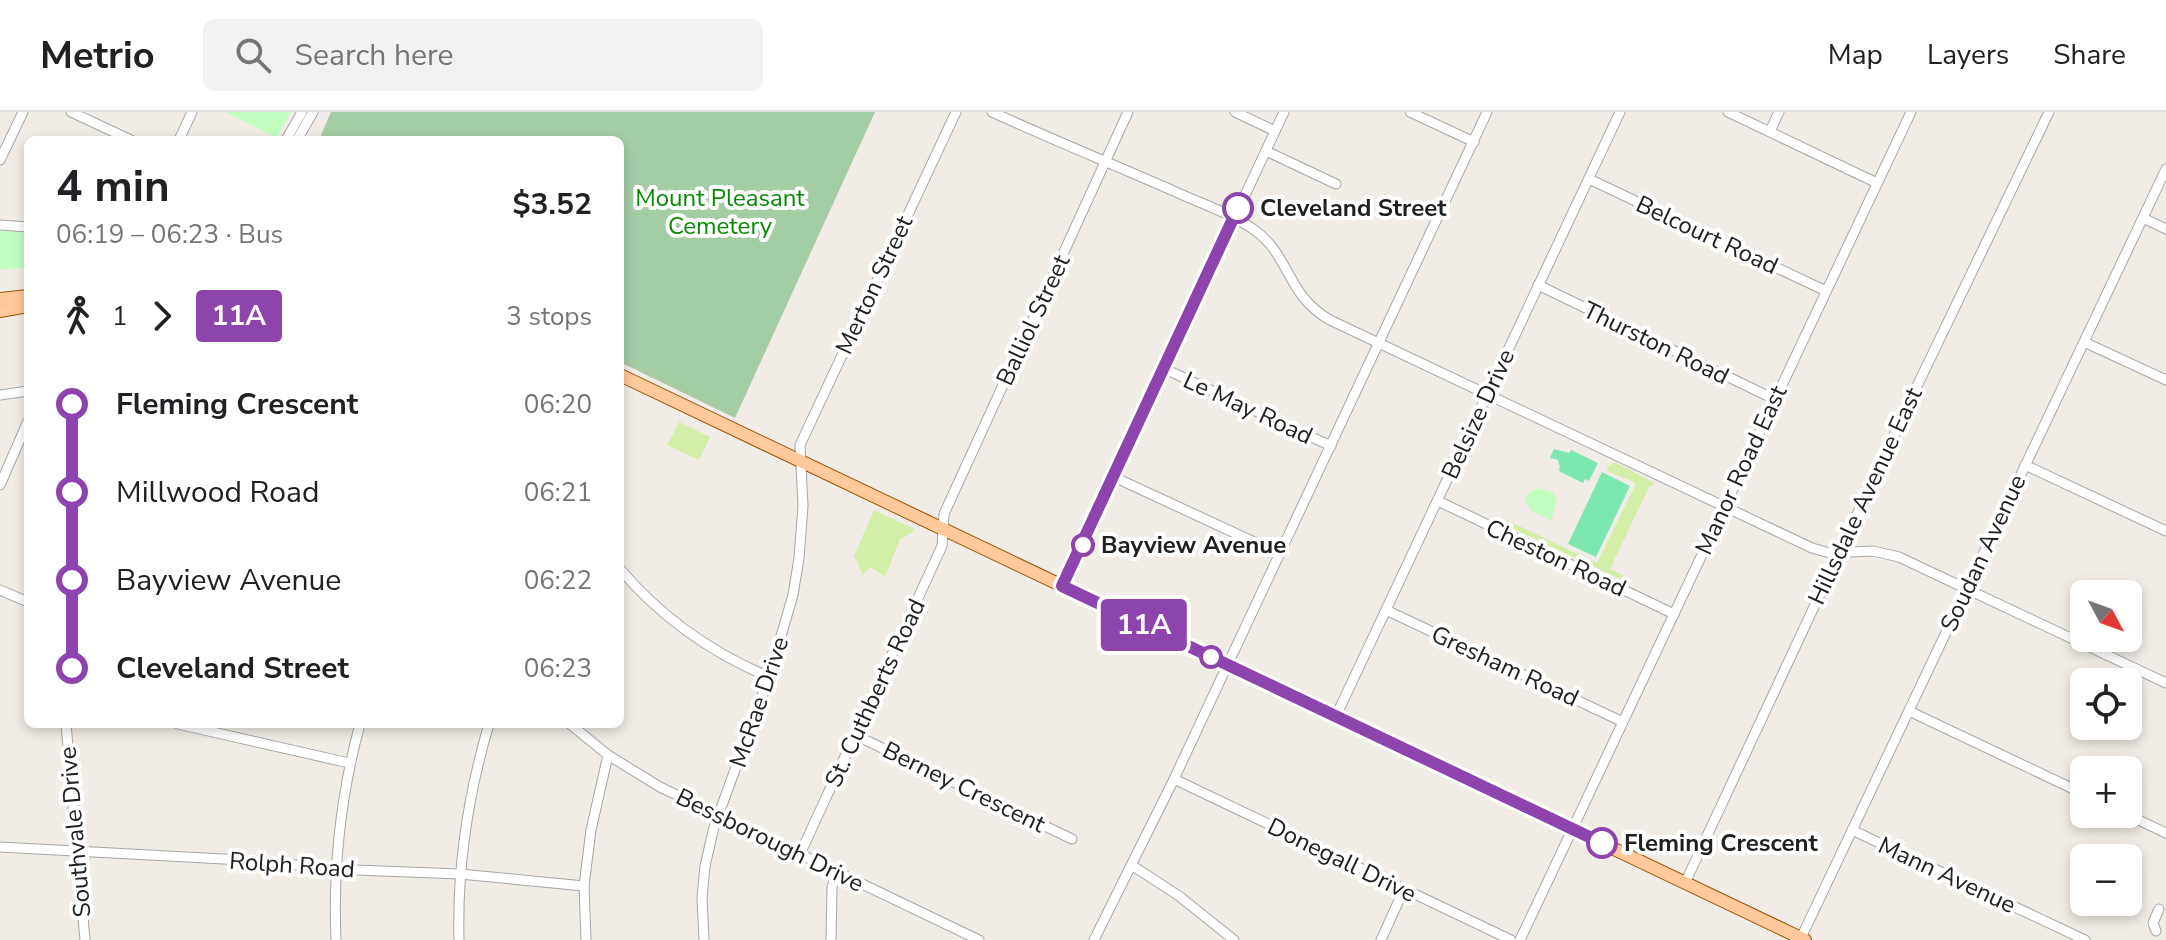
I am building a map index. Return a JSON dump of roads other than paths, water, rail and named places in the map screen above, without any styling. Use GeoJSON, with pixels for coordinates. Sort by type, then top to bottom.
{"type":"FeatureCollection","features":[{"type":"Feature","properties":{"kind":"main road"},"geometry":{"type":"LineString","coordinates":[[0,299],[24,296]]}},
{"type":"Feature","properties":{"kind":"main road"},"geometry":{"type":"LineString","coordinates":[[0,311],[24,307]]}},
{"type":"Feature","properties":{"kind":"main road"},"geometry":{"type":"LineString","coordinates":[[624,379],[1802,939]]}},
{"type":"Feature","properties":{"kind":"street"},"geometry":{"type":"LineString","coordinates":[[0,160],[23,112]]}},
{"type":"Feature","properties":{"kind":"street"},"geometry":{"type":"LineString","coordinates":[[71,112],[122,136]]}},
{"type":"Feature","properties":{"kind":"street"},"geometry":{"type":"LineString","coordinates":[[181,136],[192,112]]}},
{"type":"Feature","properties":{"kind":"street"},"geometry":{"type":"LineString","coordinates":[[294,136],[302,112]]}},
{"type":"Feature","properties":{"kind":"street"},"geometry":{"type":"LineString","coordinates":[[295,136],[313,112]]}},
{"type":"Feature","properties":{"kind":"street","name":"Merton Street"},"geometry":{"type":"LineString","coordinates":[[800,461],[800,445],[956,112]]}},
{"type":"Feature","properties":{"kind":"street"},"geometry":{"type":"LineString","coordinates":[[992,112],[1234,218],[1265,238],[1278,253],[1295,288],[1311,307],[1330,320],[1812,548],[1830,553],[1873,551],[1899,557],[2166,683]]}},
{"type":"Feature","properties":{"kind":"street","name":"Balliol Street"},"geometry":{"type":"LineString","coordinates":[[943,529],[944,514],[1128,112]]}},
{"type":"Feature","properties":{"kind":"street"},"geometry":{"type":"LineString","coordinates":[[1235,112],[1275,131]]}},
{"type":"Feature","properties":{"kind":"street"},"geometry":{"type":"LineString","coordinates":[[1062,586],[1284,112]]}},
{"type":"Feature","properties":{"kind":"street"},"geometry":{"type":"LineString","coordinates":[[1410,112],[1474,142]]}},
{"type":"Feature","properties":{"kind":"street"},"geometry":{"type":"LineString","coordinates":[[1094,940],[1133,866],[1487,112]]}},
{"type":"Feature","properties":{"kind":"street","name":"Belsize Drive"},"geometry":{"type":"LineString","coordinates":[[1336,716],[1620,112]]}},
{"type":"Feature","properties":{"kind":"street"},"geometry":{"type":"LineString","coordinates":[[1728,112],[1877,183]]}},
{"type":"Feature","properties":{"kind":"street"},"geometry":{"type":"LineString","coordinates":[[1770,131],[1779,112]]}},
{"type":"Feature","properties":{"kind":"street","name":"Manor Road East"},"geometry":{"type":"LineString","coordinates":[[1572,829],[1911,112]]}},
{"type":"Feature","properties":{"kind":"street","name":"Hillsdale Avenue East"},"geometry":{"type":"LineString","coordinates":[[1685,883],[2049,112]]}},
{"type":"Feature","properties":{"kind":"street"},"geometry":{"type":"LineString","coordinates":[[1266,151],[1336,184]]}},
{"type":"Feature","properties":{"kind":"street","name":"Soudan Avenue"},"geometry":{"type":"LineString","coordinates":[[1802,939],[2166,169]]}},
{"type":"Feature","properties":{"kind":"street","name":"Belcourt Road"},"geometry":{"type":"LineString","coordinates":[[1589,179],[1826,291]]}},
{"type":"Feature","properties":{"kind":"street"},"geometry":{"type":"LineString","coordinates":[[2143,218],[2166,229]]}},
{"type":"Feature","properties":{"kind":"street"},"geometry":{"type":"LineString","coordinates":[[0,225],[24,227]]}},
{"type":"Feature","properties":{"kind":"street","name":"Thurston Road"},"geometry":{"type":"LineString","coordinates":[[1538,285],[1774,399]]}},
{"type":"Feature","properties":{"kind":"street"},"geometry":{"type":"LineString","coordinates":[[2084,342],[2166,380]]}},
{"type":"Feature","properties":{"kind":"street","name":"Le May Road"},"geometry":{"type":"LineString","coordinates":[[1165,369],[1331,446]]}},
{"type":"Feature","properties":{"kind":"street"},"geometry":{"type":"LineString","coordinates":[[0,395],[24,392]]}},
{"type":"Feature","properties":{"kind":"street"},"geometry":{"type":"LineString","coordinates":[[0,485],[24,430]]}},
{"type":"Feature","properties":{"kind":"street","name":"McRae Drive"},"geometry":{"type":"LineString","coordinates":[[704,940],[702,898],[705,866],[718,815],[769,677],[793,595],[803,506],[800,461]]}},
{"type":"Feature","properties":{"kind":"street"},"geometry":{"type":"LineString","coordinates":[[2025,465],[2166,531]]}},
{"type":"Feature","properties":{"kind":"street"},"geometry":{"type":"LineString","coordinates":[[1114,477],[1280,554]]}},
{"type":"Feature","properties":{"kind":"street","name":"Cheston Road"},"geometry":{"type":"LineString","coordinates":[[1438,501],[1674,614]]}},
{"type":"Feature","properties":{"kind":"street","name":"St. Cuthberts Road"},"geometry":{"type":"LineString","coordinates":[[800,854],[942,546],[943,529]]}},
{"type":"Feature","properties":{"kind":"street"},"geometry":{"type":"LineString","coordinates":[[624,573],[655,604],[700,641],[769,677]]}},
{"type":"Feature","properties":{"kind":"street"},"geometry":{"type":"LineString","coordinates":[[0,590],[24,600]]}},
{"type":"Feature","properties":{"kind":"street","name":"Gresham Road"},"geometry":{"type":"LineString","coordinates":[[1386,610],[1623,722]]}},
{"type":"Feature","properties":{"kind":"street"},"geometry":{"type":"LineString","coordinates":[[1909,711],[2070,787]]}},
{"type":"Feature","properties":{"kind":"street","name":"Southvale Drive"},"geometry":{"type":"LineString","coordinates":[[66,728],[85,940]]}},
{"type":"Feature","properties":{"kind":"street"},"geometry":{"type":"LineString","coordinates":[[196,728],[349,763]]}},
{"type":"Feature","properties":{"kind":"street"},"geometry":{"type":"LineString","coordinates":[[336,940],[337,869],[349,763],[359,728]]}},
{"type":"Feature","properties":{"kind":"street"},"geometry":{"type":"LineString","coordinates":[[459,940],[465,822],[488,728]]}},
{"type":"Feature","properties":{"kind":"street","name":"Bessborough Drive"},"geometry":{"type":"LineString","coordinates":[[575,728],[608,755],[660,787],[979,940]]}},
{"type":"Feature","properties":{"kind":"street","name":"Berney Crescent"},"geometry":{"type":"LineString","coordinates":[[855,735],[1072,839]]}},
{"type":"Feature","properties":{"kind":"street"},"geometry":{"type":"LineString","coordinates":[[586,940],[584,886],[591,830],[608,755]]}},
{"type":"Feature","properties":{"kind":"street","name":"Donegall Drive"},"geometry":{"type":"LineString","coordinates":[[1174,779],[1511,940]]}},
{"type":"Feature","properties":{"kind":"street"},"geometry":{"type":"LineString","coordinates":[[2142,822],[2166,833]]}},
{"type":"Feature","properties":{"kind":"street"},"geometry":{"type":"LineString","coordinates":[[1520,940],[1572,829]]}},
{"type":"Feature","properties":{"kind":"street","name":"Mann Avenue"},"geometry":{"type":"LineString","coordinates":[[1852,830],[2085,940]]}},
{"type":"Feature","properties":{"kind":"street","name":"Rolph Road"},"geometry":{"type":"LineString","coordinates":[[0,847],[460,874],[584,886]]}},
{"type":"Feature","properties":{"kind":"street"},"geometry":{"type":"LineString","coordinates":[[1133,866],[1179,896],[1234,940]]}},
{"type":"Feature","properties":{"kind":"street"},"geometry":{"type":"LineString","coordinates":[[831,940],[832,887],[837,872]]}},
{"type":"Feature","properties":{"kind":"street"},"geometry":{"type":"LineString","coordinates":[[1381,940],[1404,889]]}},
{"type":"Feature","properties":{"kind":"street"},"geometry":{"type":"LineString","coordinates":[[2156,931],[2153,923],[2159,909]]}},
{"type":"Feature","properties":{"kind":"place","name":"Cleveland Street"},"geometry":{"type":"Point","coordinates":[1238,208]}},
{"type":"Feature","properties":{"kind":"place","name":"Bayview Avenue"},"geometry":{"type":"Point","coordinates":[1083,545]}},
{"type":"Feature","properties":{"kind":"place","name":"Fleming Crescent"},"geometry":{"type":"Point","coordinates":[1602,843]}},
{"type":"Feature","properties":{"kind":"park label","name":"Mount Pleasant Cemetery"},"geometry":{"type":"Point","coordinates":[720,212]}}]}
